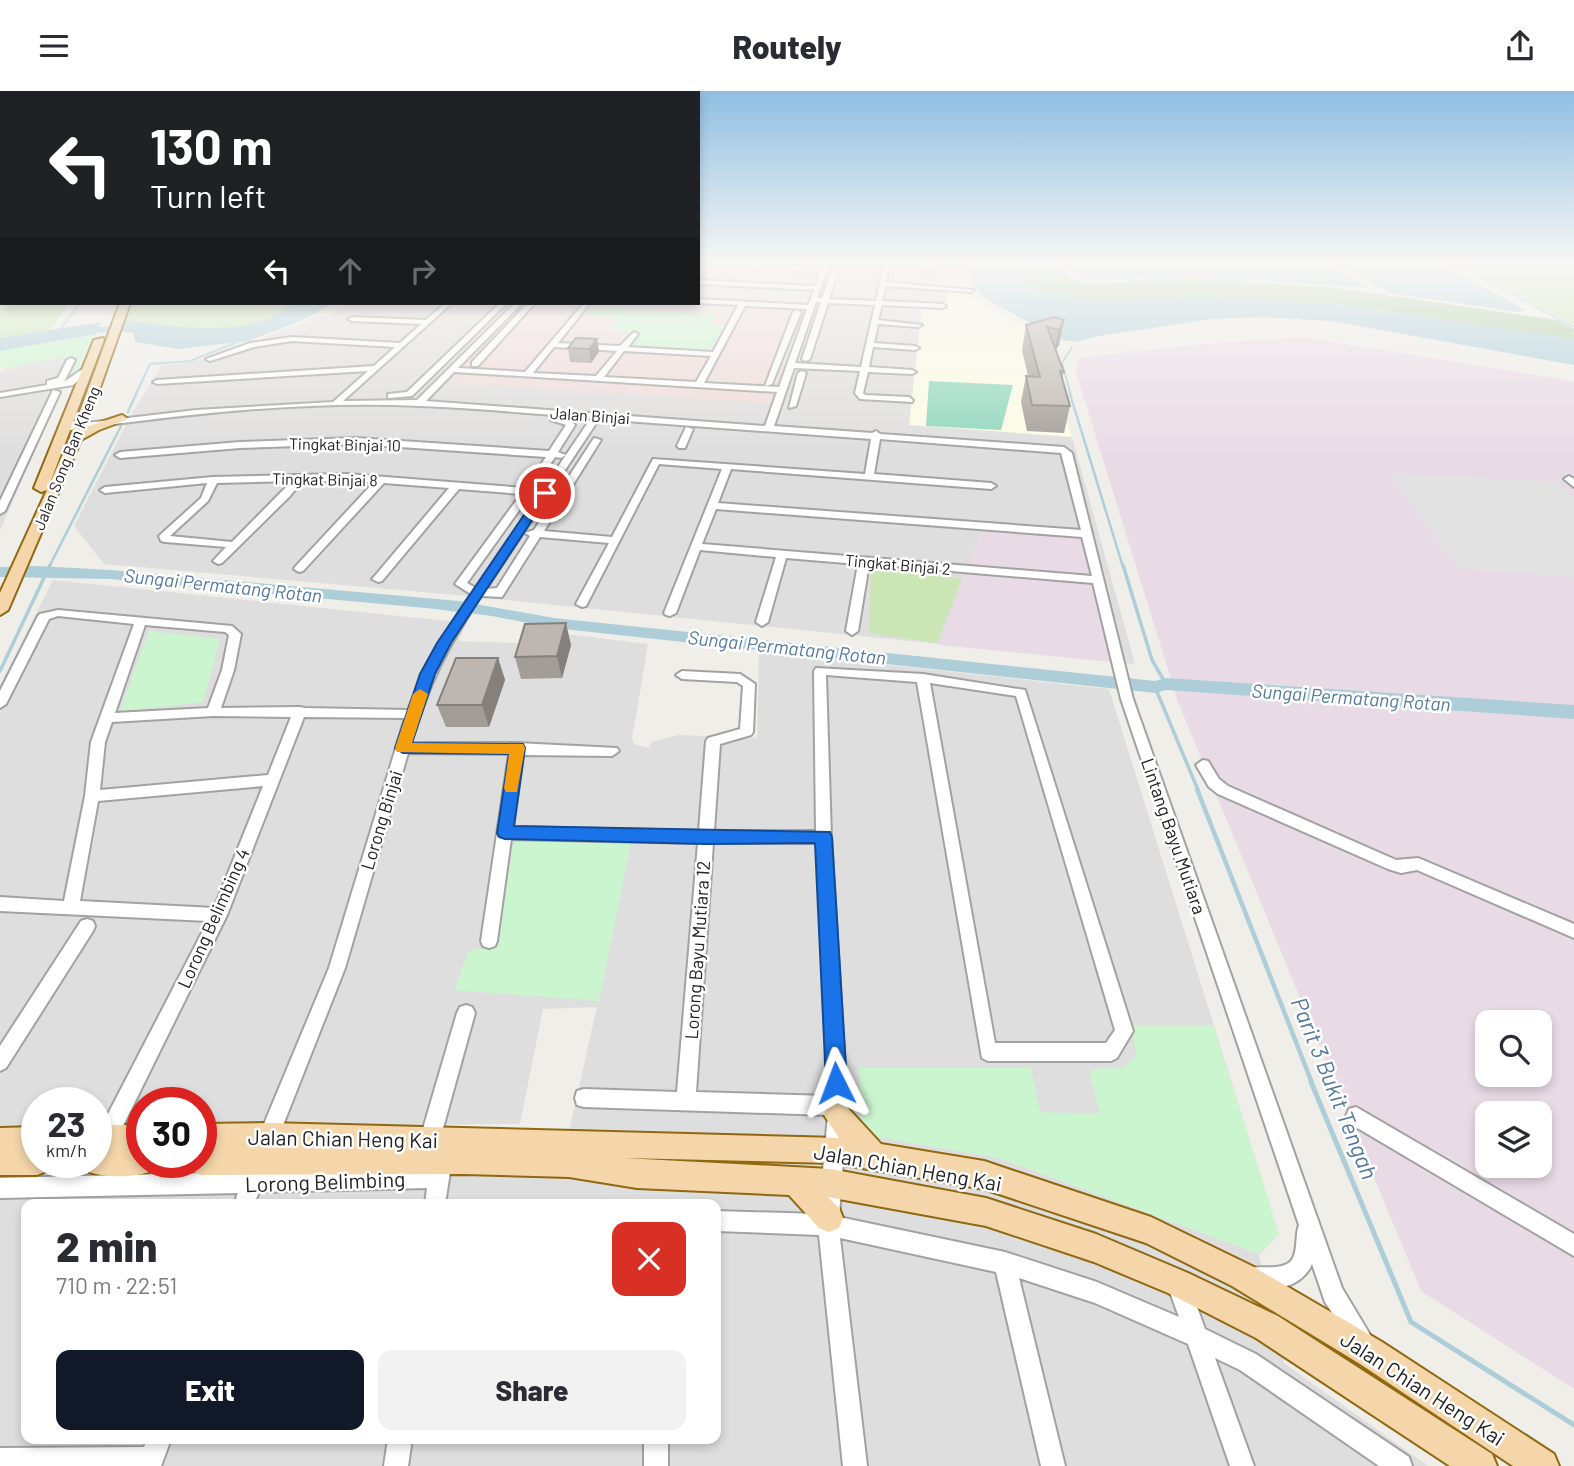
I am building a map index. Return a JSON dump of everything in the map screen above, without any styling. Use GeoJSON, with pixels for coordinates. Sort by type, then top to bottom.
{"type":"FeatureCollection","features":[{"type":"Feature","properties":{"kind":"main road","name":"Jalan Song Ban Kheng"},"geometry":{"type":"LineString","coordinates":[[8,579],[26,557],[82,423],[110,328]]}},
{"type":"Feature","properties":{"kind":"main road","name":"Jalan Song Ban Kheng"},"geometry":{"type":"LineString","coordinates":[[0,610],[10,560],[87,370],[105,340]]}},
{"type":"Feature","properties":{"kind":"main road"},"geometry":{"type":"LineString","coordinates":[[82,423],[101,416],[125,422]]}},
{"type":"Feature","properties":{"kind":"main road"},"geometry":{"type":"LineString","coordinates":[[82,423],[95,427],[125,422]]}},
{"type":"Feature","properties":{"kind":"main road"},"geometry":{"type":"LineString","coordinates":[[837,1110],[873,1156]]}},
{"type":"Feature","properties":{"kind":"main road"},"geometry":{"type":"LineString","coordinates":[[0,1141],[21,1140]]}},
{"type":"Feature","properties":{"kind":"main road","name":"Jalan Chian Heng Kai"},"geometry":{"type":"LineString","coordinates":[[217,1143],[261,1160]]}},
{"type":"Feature","properties":{"kind":"main road","name":"Jalan Chian Heng Kai"},"geometry":{"type":"LineString","coordinates":[[217,1161],[833,1150],[984,1175],[1151,1231],[1242,1276],[1371,1353],[1542,1466]]}},
{"type":"Feature","properties":{"kind":"main road","name":"Jalan Chian Heng Kai"},"geometry":{"type":"LineString","coordinates":[[437,1159],[569,1163],[637,1174],[831,1182],[986,1212],[1096,1248],[1178,1283],[1267,1327],[1480,1466]]}},
{"type":"Feature","properties":{"kind":"main road"},"geometry":{"type":"LineString","coordinates":[[0,1161],[21,1161]]}},
{"type":"Feature","properties":{"kind":"main road"},"geometry":{"type":"LineString","coordinates":[[794,1181],[828,1221]]}},
{"type":"Feature","properties":{"kind":"street"},"geometry":{"type":"LineString","coordinates":[[339,400],[420,328]]}},
{"type":"Feature","properties":{"kind":"street"},"geometry":{"type":"LineString","coordinates":[[339,400],[409,394],[478,328]]}},
{"type":"Feature","properties":{"kind":"street"},"geometry":{"type":"LineString","coordinates":[[419,403],[494,328]]}},
{"type":"Feature","properties":{"kind":"street"},"geometry":{"type":"LineString","coordinates":[[475,364],[508,328]]}},
{"type":"Feature","properties":{"kind":"street"},"geometry":{"type":"LineString","coordinates":[[528,375],[566,328]]}},
{"type":"Feature","properties":{"kind":"street"},"geometry":{"type":"LineString","coordinates":[[699,385],[729,328]]}},
{"type":"Feature","properties":{"kind":"street"},"geometry":{"type":"LineString","coordinates":[[768,384],[790,328]]}},
{"type":"Feature","properties":{"kind":"street"},"geometry":{"type":"LineString","coordinates":[[770,424],[803,328]]}},
{"type":"Feature","properties":{"kind":"street"},"geometry":{"type":"LineString","coordinates":[[806,359],[816,328]]}},
{"type":"Feature","properties":{"kind":"street"},"geometry":{"type":"LineString","coordinates":[[873,328],[859,393],[863,397],[909,400]]}},
{"type":"Feature","properties":{"kind":"street"},"geometry":{"type":"LineString","coordinates":[[598,379],[634,334]]}},
{"type":"Feature","properties":{"kind":"street"},"geometry":{"type":"LineString","coordinates":[[210,359],[253,345],[292,339],[401,345]]}},
{"type":"Feature","properties":{"kind":"street"},"geometry":{"type":"LineString","coordinates":[[552,345],[715,354]]}},
{"type":"Feature","properties":{"kind":"street"},"geometry":{"type":"LineString","coordinates":[[870,345],[915,348]]}},
{"type":"Feature","properties":{"kind":"street"},"geometry":{"type":"LineString","coordinates":[[467,355],[482,356]]}},
{"type":"Feature","properties":{"kind":"street"},"geometry":{"type":"LineString","coordinates":[[0,393],[56,383],[61,380],[71,360]]}},
{"type":"Feature","properties":{"kind":"street"},"geometry":{"type":"LineString","coordinates":[[791,365],[912,372]]}},
{"type":"Feature","properties":{"kind":"street"},"geometry":{"type":"LineString","coordinates":[[158,381],[374,368]]}},
{"type":"Feature","properties":{"kind":"street"},"geometry":{"type":"LineString","coordinates":[[0,511],[56,389],[74,381],[87,370]]}},
{"type":"Feature","properties":{"kind":"street"},"geometry":{"type":"LineString","coordinates":[[452,370],[782,390]]}},
{"type":"Feature","properties":{"kind":"street"},"geometry":{"type":"LineString","coordinates":[[772,374],[801,376],[792,406]]}},
{"type":"Feature","properties":{"kind":"street"},"geometry":{"type":"LineString","coordinates":[[20,390],[71,388],[76,397]]}},
{"type":"Feature","properties":{"kind":"street"},"geometry":{"type":"LineString","coordinates":[[446,399],[463,403],[709,420]]}},
{"type":"Feature","properties":{"kind":"street","name":"Jalan Binjai"},"geometry":{"type":"LineString","coordinates":[[125,422],[162,411],[176,417],[281,403],[339,400],[367,406],[463,403],[538,415],[597,416],[646,423],[709,420],[812,427],[826,435],[876,435],[907,437],[922,442],[1058,448]]}},
{"type":"Feature","properties":{"kind":"street"},"geometry":{"type":"LineString","coordinates":[[135,410],[162,411],[281,403]]}},
{"type":"Feature","properties":{"kind":"street"},"geometry":{"type":"LineString","coordinates":[[125,422],[367,406],[538,415],[570,423],[554,454],[461,584],[475,595],[499,593],[597,440]]}},
{"type":"Feature","properties":{"kind":"street","name":"Lorong Binjai"},"geometry":{"type":"LineString","coordinates":[[246,1199],[337,968],[413,713],[428,674],[475,595],[597,416]]}},
{"type":"Feature","properties":{"kind":"street"},"geometry":{"type":"LineString","coordinates":[[785,421],[812,427],[908,429],[907,437]]}},
{"type":"Feature","properties":{"kind":"street"},"geometry":{"type":"LineString","coordinates":[[64,426],[82,423]]}},
{"type":"Feature","properties":{"kind":"street"},"geometry":{"type":"LineString","coordinates":[[611,424],[646,423],[689,429],[826,435],[861,441]]}},
{"type":"Feature","properties":{"kind":"street"},"geometry":{"type":"LineString","coordinates":[[682,446],[689,429]]}},
{"type":"Feature","properties":{"kind":"street"},"geometry":{"type":"LineString","coordinates":[[869,477],[876,435]]}},
{"type":"Feature","properties":{"kind":"street","name":"Tingkat Binjai 10"},"geometry":{"type":"LineString","coordinates":[[120,455],[240,445],[356,441],[554,454],[583,463]]}},
{"type":"Feature","properties":{"kind":"street"},"geometry":{"type":"LineString","coordinates":[[888,444],[922,442],[996,451]]}},
{"type":"Feature","properties":{"kind":"street","name":"Lintang Bayu Mutiara"},"geometry":{"type":"LineString","coordinates":[[1058,448],[1067,453],[1128,699],[1307,1223],[1333,1294],[1371,1353]]}},
{"type":"Feature","properties":{"kind":"street"},"geometry":{"type":"LineString","coordinates":[[582,604],[656,461],[991,486]]}},
{"type":"Feature","properties":{"kind":"street"},"geometry":{"type":"LineString","coordinates":[[670,613],[729,466]]}},
{"type":"Feature","properties":{"kind":"street"},"geometry":{"type":"LineString","coordinates":[[218,561],[287,494],[300,477]]}},
{"type":"Feature","properties":{"kind":"street","name":"Tingkat Binjai 8"},"geometry":{"type":"LineString","coordinates":[[105,490],[213,480],[300,477],[381,480],[545,493]]}},
{"type":"Feature","properties":{"kind":"street"},"geometry":{"type":"LineString","coordinates":[[213,480],[205,499],[164,536],[165,539],[235,545]]}},
{"type":"Feature","properties":{"kind":"street"},"geometry":{"type":"LineString","coordinates":[[299,569],[381,480]]}},
{"type":"Feature","properties":{"kind":"street"},"geometry":{"type":"LineString","coordinates":[[378,579],[456,486]]}},
{"type":"Feature","properties":{"kind":"street"},"geometry":{"type":"LineString","coordinates":[[537,504],[555,506]]}},
{"type":"Feature","properties":{"kind":"street"},"geometry":{"type":"LineString","coordinates":[[712,506],[1088,534]]}},
{"type":"Feature","properties":{"kind":"street"},"geometry":{"type":"LineString","coordinates":[[518,532],[615,540]]}},
{"type":"Feature","properties":{"kind":"street","name":"Tingkat Binjai 2"},"geometry":{"type":"LineString","coordinates":[[696,547],[1099,580]]}},
{"type":"Feature","properties":{"kind":"street"},"geometry":{"type":"LineString","coordinates":[[762,622],[782,554]]}},
{"type":"Feature","properties":{"kind":"street"},"geometry":{"type":"LineString","coordinates":[[852,632],[864,561]]}},
{"type":"Feature","properties":{"kind":"street"},"geometry":{"type":"LineString","coordinates":[[0,704],[44,616],[58,613],[228,629],[234,634],[228,670],[213,712]]}},
{"type":"Feature","properties":{"kind":"street"},"geometry":{"type":"LineString","coordinates":[[71,907],[92,796],[98,741],[141,620]]}},
{"type":"Feature","properties":{"kind":"street"},"geometry":{"type":"LineString","coordinates":[[855,1466],[828,1221],[837,1110],[818,673],[827,669],[922,678],[1011,689],[1024,697],[1124,1031],[1111,1052],[988,1052],[922,678]]}},
{"type":"Feature","properties":{"kind":"street","name":"Lorong Bayu Mutiara 12"},"geometry":{"type":"LineString","coordinates":[[682,675],[740,678],[749,684],[746,731],[713,741],[686,1101]]}},
{"type":"Feature","properties":{"kind":"street","name":"Lorong Belimbing 4"},"geometry":{"type":"LineString","coordinates":[[112,1119],[219,915],[300,711]]}},
{"type":"Feature","properties":{"kind":"street"},"geometry":{"type":"LineString","coordinates":[[107,718],[213,712],[413,713]]}},
{"type":"Feature","properties":{"kind":"street"},"geometry":{"type":"LineString","coordinates":[[403,748],[612,751]]}},
{"type":"Feature","properties":{"kind":"street"},"geometry":{"type":"LineString","coordinates":[[489,941],[517,748]]}},
{"type":"Feature","properties":{"kind":"street"},"geometry":{"type":"LineString","coordinates":[[1203,765],[1214,783],[1223,790],[1393,865],[1401,867],[1418,864],[1574,931]]}},
{"type":"Feature","properties":{"kind":"street"},"geometry":{"type":"LineString","coordinates":[[92,796],[272,780]]}},
{"type":"Feature","properties":{"kind":"street"},"geometry":{"type":"LineString","coordinates":[[505,833],[824,837]]}},
{"type":"Feature","properties":{"kind":"street"},"geometry":{"type":"LineString","coordinates":[[0,904],[219,915]]}},
{"type":"Feature","properties":{"kind":"street"},"geometry":{"type":"LineString","coordinates":[[0,1062],[6,1045],[87,926]]}},
{"type":"Feature","properties":{"kind":"street"},"geometry":{"type":"LineString","coordinates":[[435,1199],[437,1159],[466,1013]]}},
{"type":"Feature","properties":{"kind":"street"},"geometry":{"type":"LineString","coordinates":[[584,1098],[837,1110]]}},
{"type":"Feature","properties":{"kind":"street"},"geometry":{"type":"LineString","coordinates":[[1356,1116],[1574,1247]]}},
{"type":"Feature","properties":{"kind":"street","name":"Lorong Belimbing"},"geometry":{"type":"LineString","coordinates":[[0,1188],[261,1160]]}},
{"type":"Feature","properties":{"kind":"street"},"geometry":{"type":"LineString","coordinates":[[721,1221],[828,1221],[1004,1263],[1097,1293],[1248,1362],[1400,1466]]}},
{"type":"Feature","properties":{"kind":"street","name":"Lintang Bayu Mutiara"},"geometry":{"type":"LineString","coordinates":[[1242,1276],[1282,1279],[1295,1272],[1303,1263],[1307,1223]]}},
{"type":"Feature","properties":{"kind":"street"},"geometry":{"type":"LineString","coordinates":[[1004,1263],[1053,1466]]}},
{"type":"Feature","properties":{"kind":"street"},"geometry":{"type":"LineString","coordinates":[[1178,1283],[1242,1466]]}},
{"type":"Feature","properties":{"kind":"street"},"geometry":{"type":"LineString","coordinates":[[396,1466],[399,1444]]}},
{"type":"Feature","properties":{"kind":"street"},"geometry":{"type":"LineString","coordinates":[[656,1444],[656,1466]]}},
{"type":"Feature","properties":{"kind":"street"},"geometry":{"type":"LineString","coordinates":[[0,1460],[153,1455]]}},
{"type":"Feature","properties":{"kind":"shaded area"},"geometry":{"type":"Polygon","coordinates":[[[288,328],[1031,328],[1055,339],[1060,345],[1052,363],[1058,397],[1072,437],[1135,664],[457,595],[104,564],[74,526],[132,413],[162,365],[192,362],[288,328]]]}},
{"type":"Feature","properties":{"kind":"shaded area"},"geometry":{"type":"Polygon","coordinates":[[[498,328],[796,328],[770,403],[444,382],[498,328]]]}},
{"type":"Feature","properties":{"kind":"shaded area"},"geometry":{"type":"Polygon","coordinates":[[[920,328],[1031,328],[1055,339],[1060,345],[1052,363],[1058,397],[1072,437],[909,425],[920,328]]]}},
{"type":"Feature","properties":{"kind":"shaded area"},"geometry":{"type":"Polygon","coordinates":[[[1302,337],[1574,381],[1574,1389],[1421,1291],[1178,702],[1076,372],[1079,358],[1192,345],[1302,337]]]}},
{"type":"Feature","properties":{"kind":"shaded area"},"geometry":{"type":"Polygon","coordinates":[[[75,357],[0,531],[0,373],[5,369],[75,357]]]}},
{"type":"Feature","properties":{"kind":"shaded area"},"geometry":{"type":"Polygon","coordinates":[[[1389,473],[1560,482],[1574,497],[1574,577],[1458,569],[1389,473]]]}},
{"type":"Feature","properties":{"kind":"shaded area"},"geometry":{"type":"Polygon","coordinates":[[[985,523],[1084,530],[1112,662],[939,645],[985,523]]]}},
{"type":"Feature","properties":{"kind":"shaded area"},"geometry":{"type":"Polygon","coordinates":[[[53,580],[467,623],[458,641],[518,643],[537,635],[574,635],[648,644],[632,739],[634,744],[649,748],[651,742],[679,735],[757,738],[759,651],[1109,689],[1279,1234],[1259,1255],[1284,1363],[1428,1466],[0,1466],[0,1177],[217,1178],[217,1175],[335,1174],[559,1177],[597,1007],[543,1009],[520,1124],[217,1126],[217,1087],[126,1087],[126,1126],[112,1127],[112,1087],[21,1087],[21,1127],[0,1127],[0,685],[53,580]]]}},
{"type":"Feature","properties":{"kind":"green space"},"geometry":{"type":"Polygon","coordinates":[[[0,328],[51,328],[50,330],[0,338],[0,328]]]}},
{"type":"Feature","properties":{"kind":"green space"},"geometry":{"type":"Polygon","coordinates":[[[612,328],[722,328],[710,351],[628,346],[637,333],[611,331],[612,328]]]}},
{"type":"Feature","properties":{"kind":"green space"},"geometry":{"type":"Polygon","coordinates":[[[1502,328],[1572,328],[1574,339],[1502,328]]]}},
{"type":"Feature","properties":{"kind":"green space"},"geometry":{"type":"Polygon","coordinates":[[[96,334],[73,377],[65,380],[75,358],[69,358],[70,355],[0,369],[0,351],[96,334]]]}},
{"type":"Feature","properties":{"kind":"green space"},"geometry":{"type":"Polygon","coordinates":[[[929,381],[1013,385],[1001,430],[926,426],[929,381]]]}},
{"type":"Feature","properties":{"kind":"green space"},"geometry":{"type":"Polygon","coordinates":[[[879,569],[945,574],[961,580],[937,643],[869,633],[871,573],[879,569]]]}},
{"type":"Feature","properties":{"kind":"green space"},"geometry":{"type":"Polygon","coordinates":[[[149,631],[220,639],[203,702],[120,711],[149,631]]]}},
{"type":"Feature","properties":{"kind":"green space"},"geometry":{"type":"Polygon","coordinates":[[[514,840],[631,842],[599,1001],[454,990],[469,950],[497,946],[514,840]]]}},
{"type":"Feature","properties":{"kind":"green space"},"geometry":{"type":"Polygon","coordinates":[[[1132,1025],[1213,1025],[1279,1234],[1259,1254],[1002,1159],[862,1134],[859,1068],[1031,1068],[1040,1112],[1100,1114],[1089,1069],[1123,1068],[1136,1056],[1132,1025]]]}},
{"type":"Feature","properties":{"kind":"water"},"geometry":{"type":"Polygon","coordinates":[[[62,328],[98,328],[96,334],[0,351],[0,338],[62,328]]]}},
{"type":"Feature","properties":{"kind":"water"},"geometry":{"type":"Polygon","coordinates":[[[123,328],[282,328],[248,341],[178,349],[135,342],[133,333],[122,331],[123,328]]]}},
{"type":"Feature","properties":{"kind":"water"},"geometry":{"type":"Polygon","coordinates":[[[1041,328],[1151,328],[1076,342],[1063,340],[1041,328]]]}},
{"type":"Feature","properties":{"kind":"water"},"geometry":{"type":"Polygon","coordinates":[[[1371,328],[1502,328],[1574,339],[1574,365],[1371,328]]]}},
{"type":"Feature","properties":{"kind":"building"},"geometry":{"type":"Polygon","coordinates":[[[1027,328],[1047,328],[1064,372],[1060,371],[1070,406],[1032,405],[1026,376],[1040,377],[1027,328]]]}},
{"type":"Feature","properties":{"kind":"building"},"geometry":{"type":"Polygon","coordinates":[[[576,338],[597,339],[589,349],[568,348],[576,338]]]}},
{"type":"Feature","properties":{"kind":"building"},"geometry":{"type":"Polygon","coordinates":[[[566,623],[557,656],[515,657],[525,624],[566,623]]]}},
{"type":"Feature","properties":{"kind":"building"},"geometry":{"type":"Polygon","coordinates":[[[456,658],[498,658],[482,705],[437,705],[456,658]]]}},
{"type":"Feature","properties":{"kind":"waterway"},"geometry":{"type":"LineString","coordinates":[[58,332],[61,328]]}},
{"type":"Feature","properties":{"kind":"waterway"},"geometry":{"type":"LineString","coordinates":[[71,331],[136,329]]}},
{"type":"Feature","properties":{"kind":"waterway"},"geometry":{"type":"LineString","coordinates":[[135,396],[150,364],[190,361],[245,339]]}},
{"type":"Feature","properties":{"kind":"waterway"},"geometry":{"type":"LineString","coordinates":[[1071,396],[1062,363],[1072,347]]}},
{"type":"Feature","properties":{"kind":"waterway"},"geometry":{"type":"LineString","coordinates":[[128,412],[136,394]]}},
{"type":"Feature","properties":{"kind":"waterway"},"geometry":{"type":"LineString","coordinates":[[1070,394],[1123,567]]}},
{"type":"Feature","properties":{"kind":"waterway"},"geometry":{"type":"LineString","coordinates":[[50,566],[121,426]]}},
{"type":"Feature","properties":{"kind":"waterway"},"geometry":{"type":"LineString","coordinates":[[1123,565],[1152,660],[1166,684]]}},
{"type":"Feature","properties":{"kind":"waterway"},"geometry":{"type":"LineString","coordinates":[[0,671],[50,566]]}},
{"type":"Feature","properties":{"kind":"waterway","name":"Sungai Permatang Rotan"},"geometry":{"type":"LineString","coordinates":[[0,572],[75,572],[459,606],[554,623],[1155,687],[1166,684],[1574,712]]}},
{"type":"Feature","properties":{"kind":"waterway","name":"Parit 3 Bukit Tengah"},"geometry":{"type":"LineString","coordinates":[[1155,687],[1198,790]]}},
{"type":"Feature","properties":{"kind":"waterway","name":"Parit 3 Bukit Tengah"},"geometry":{"type":"LineString","coordinates":[[1197,789],[1312,1083]]}},
{"type":"Feature","properties":{"kind":"waterway","name":"Parit 3 Bukit Tengah"},"geometry":{"type":"LineString","coordinates":[[1311,1082],[1411,1322],[1574,1425]]}},
{"type":"Feature","properties":{"kind":"slow traffic"},"geometry":{"type":"LineString","coordinates":[[420,694],[403,748],[517,748],[512,788]]}},
{"type":"Feature","properties":{"kind":"route"},"geometry":{"type":"LineString","coordinates":[[545,493],[444,643],[428,674],[403,748],[517,748],[505,833],[824,837],[836,1083]]}}]}
